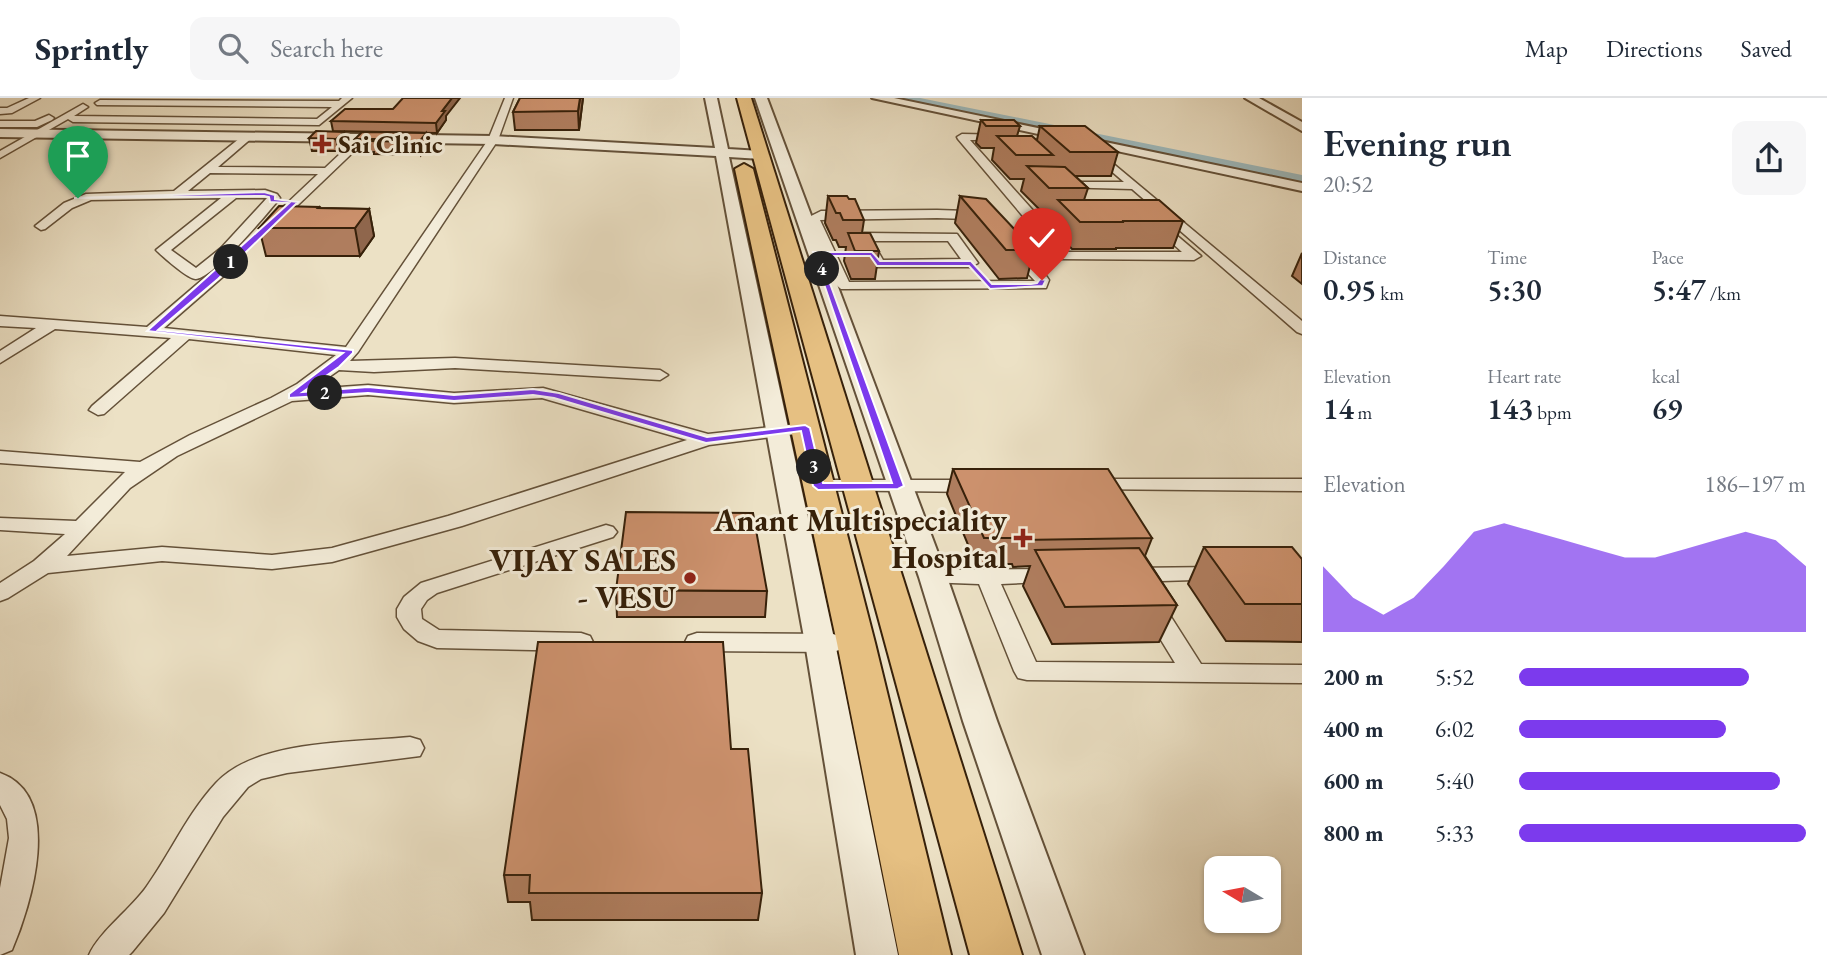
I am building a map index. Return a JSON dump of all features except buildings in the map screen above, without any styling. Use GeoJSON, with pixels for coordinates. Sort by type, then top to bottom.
{"type":"FeatureCollection","features":[{"type":"Feature","properties":{"kind":"main road"},"geometry":{"type":"LineString","coordinates":[[725,98],[741,154],[860,486],[996,955]]}},
{"type":"Feature","properties":{"kind":"main road"},"geometry":{"type":"LineString","coordinates":[[744,98],[741,154],[791,429],[818,486],[856,643],[925,955]]}},
{"type":"Feature","properties":{"kind":"street"},"geometry":{"type":"LineString","coordinates":[[3,112],[36,98],[33,98]]}},
{"type":"Feature","properties":{"kind":"street"},"geometry":{"type":"LineString","coordinates":[[0,593],[43,566],[120,488],[144,468],[292,396],[343,358],[493,140],[509,98]]}},
{"type":"Feature","properties":{"kind":"street"},"geometry":{"type":"LineString","coordinates":[[710,98],[741,154]]}},
{"type":"Feature","properties":{"kind":"street"},"geometry":{"type":"LineString","coordinates":[[761,98],[830,250],[840,282],[846,286],[1031,286],[1041,285],[1042,280],[986,220],[968,215],[821,215],[813,218],[830,250],[898,486],[933,577],[980,721],[1063,955]]}},
{"type":"Feature","properties":{"kind":"street"},"geometry":{"type":"LineString","coordinates":[[878,98],[1011,132],[1097,145],[1302,187]]}},
{"type":"Feature","properties":{"kind":"street"},"geometry":{"type":"LineString","coordinates":[[920,98],[1302,174]]}},
{"type":"Feature","properties":{"kind":"street"},"geometry":{"type":"LineString","coordinates":[[1251,98],[1302,127]]}},
{"type":"Feature","properties":{"kind":"street"},"geometry":{"type":"LineString","coordinates":[[1265,98],[1302,119]]}},
{"type":"Feature","properties":{"kind":"street"},"geometry":{"type":"LineString","coordinates":[[0,155],[73,119],[102,99]]}},
{"type":"Feature","properties":{"kind":"street"},"geometry":{"type":"LineString","coordinates":[[43,134],[102,99],[344,101]]}},
{"type":"Feature","properties":{"kind":"street"},"geometry":{"type":"LineString","coordinates":[[126,135],[178,101]]}},
{"type":"Feature","properties":{"kind":"street"},"geometry":{"type":"LineString","coordinates":[[186,135],[234,101]]}},
{"type":"Feature","properties":{"kind":"street"},"geometry":{"type":"LineString","coordinates":[[176,195],[287,101]]}},
{"type":"Feature","properties":{"kind":"street"},"geometry":{"type":"LineString","coordinates":[[73,119],[318,122],[344,101]]}},
{"type":"Feature","properties":{"kind":"street"},"geometry":{"type":"LineString","coordinates":[[0,124],[37,124],[63,111],[3,112]]}},
{"type":"Feature","properties":{"kind":"street"},"geometry":{"type":"LineString","coordinates":[[86,111],[331,113]]}},
{"type":"Feature","properties":{"kind":"street"},"geometry":{"type":"LineString","coordinates":[[1028,145],[1011,132],[962,137],[984,154],[1064,256],[1194,256],[1154,220],[1143,220]]}},
{"type":"Feature","properties":{"kind":"street"},"geometry":{"type":"LineString","coordinates":[[0,133],[493,140],[741,154]]}},
{"type":"Feature","properties":{"kind":"street"},"geometry":{"type":"LineString","coordinates":[[151,331],[260,235],[363,138]]}},
{"type":"Feature","properties":{"kind":"street"},"geometry":{"type":"LineString","coordinates":[[1097,145],[1092,149],[1302,329]]}},
{"type":"Feature","properties":{"kind":"street"},"geometry":{"type":"LineString","coordinates":[[207,170],[327,172]]}},
{"type":"Feature","properties":{"kind":"street"},"geometry":{"type":"LineString","coordinates":[[1035,219],[1087,209],[1049,172]]}},
{"type":"Feature","properties":{"kind":"street"},"geometry":{"type":"LineString","coordinates":[[1063,183],[1135,186]]}},
{"type":"Feature","properties":{"kind":"street"},"geometry":{"type":"LineString","coordinates":[[41,226],[78,198],[233,194],[273,196],[272,201],[226,251],[196,275],[163,250],[233,194]]}},
{"type":"Feature","properties":{"kind":"street"},"geometry":{"type":"LineString","coordinates":[[272,201],[295,202]]}},
{"type":"Feature","properties":{"kind":"street"},"geometry":{"type":"LineString","coordinates":[[937,214],[971,264],[990,286]]}},
{"type":"Feature","properties":{"kind":"street"},"geometry":{"type":"LineString","coordinates":[[851,215],[891,287]]}},
{"type":"Feature","properties":{"kind":"street"},"geometry":{"type":"LineString","coordinates":[[869,251],[952,237]]}},
{"type":"Feature","properties":{"kind":"street"},"geometry":{"type":"LineString","coordinates":[[830,250],[869,251],[971,264]]}},
{"type":"Feature","properties":{"kind":"street"},"geometry":{"type":"LineString","coordinates":[[4,324],[52,324],[185,334],[343,358],[374,367],[455,363],[660,375]]}},
{"type":"Feature","properties":{"kind":"street"},"geometry":{"type":"LineString","coordinates":[[0,358],[52,324]]}},
{"type":"Feature","properties":{"kind":"street"},"geometry":{"type":"LineString","coordinates":[[98,410],[185,334]]}},
{"type":"Feature","properties":{"kind":"street"},"geometry":{"type":"LineString","coordinates":[[292,396],[368,390],[454,398],[543,393],[706,440]]}},
{"type":"Feature","properties":{"kind":"street"},"geometry":{"type":"LineString","coordinates":[[43,566],[162,554],[272,562],[332,555],[435,527],[706,440],[791,429],[820,643],[877,955]]}},
{"type":"Feature","properties":{"kind":"street"},"geometry":{"type":"LineString","coordinates":[[0,457],[144,468]]}},
{"type":"Feature","properties":{"kind":"street"},"geometry":{"type":"LineString","coordinates":[[818,486],[996,485]]}},
{"type":"Feature","properties":{"kind":"street"},"geometry":{"type":"LineString","coordinates":[[1065,485],[1302,485]]}},
{"type":"Feature","properties":{"kind":"street"},"geometry":{"type":"LineString","coordinates":[[0,524],[81,528]]}},
{"type":"Feature","properties":{"kind":"street"},"geometry":{"type":"LineString","coordinates":[[601,642],[451,641],[422,634],[411,623],[408,613],[415,596],[429,589],[606,532]]}},
{"type":"Feature","properties":{"kind":"street"},"geometry":{"type":"LineString","coordinates":[[1107,576],[1244,574]]}},
{"type":"Feature","properties":{"kind":"street"},"geometry":{"type":"LineString","coordinates":[[1133,575],[1194,673]]}},
{"type":"Feature","properties":{"kind":"street"},"geometry":{"type":"LineString","coordinates":[[933,577],[1080,576]]}},
{"type":"Feature","properties":{"kind":"street"},"geometry":{"type":"LineString","coordinates":[[987,577],[1027,671],[1302,674]]}},
{"type":"Feature","properties":{"kind":"street"},"geometry":{"type":"LineString","coordinates":[[670,642],[856,643]]}},
{"type":"Feature","properties":{"kind":"street"},"geometry":{"type":"LineString","coordinates":[[106,955],[137,924],[158,897],[214,807],[236,779],[270,766],[410,748]]}},
{"type":"Feature","properties":{"kind":"street"},"geometry":{"type":"LineString","coordinates":[[0,785],[19,806],[25,824],[24,851],[0,939]]}},
{"type":"Feature","properties":{"kind":"waterway"},"geometry":{"type":"LineString","coordinates":[[904,98],[1302,179]]}},
{"type":"Feature","properties":{"kind":"place","name":"Sai Clinic"},"geometry":{"type":"Point","coordinates":[322,144]}},
{"type":"Feature","properties":{"kind":"place","name":"Anant Multispeciality Hospital"},"geometry":{"type":"Point","coordinates":[1023,538]}},
{"type":"Feature","properties":{"kind":"place","name":"VIJAY SALES - VESU"},"geometry":{"type":"Point","coordinates":[690,578]}},
{"type":"Feature","properties":{"kind":"route"},"geometry":{"type":"LineString","coordinates":[[78,198],[99,195],[264,194],[273,196],[272,201],[295,202],[215,277],[151,331],[349,352],[336,365],[292,396],[355,390],[454,398],[533,392],[555,395],[706,440],[805,428],[818,486],[898,486],[816,254],[872,254],[877,264],[971,264],[990,286],[1041,285],[1042,280]]}}]}
